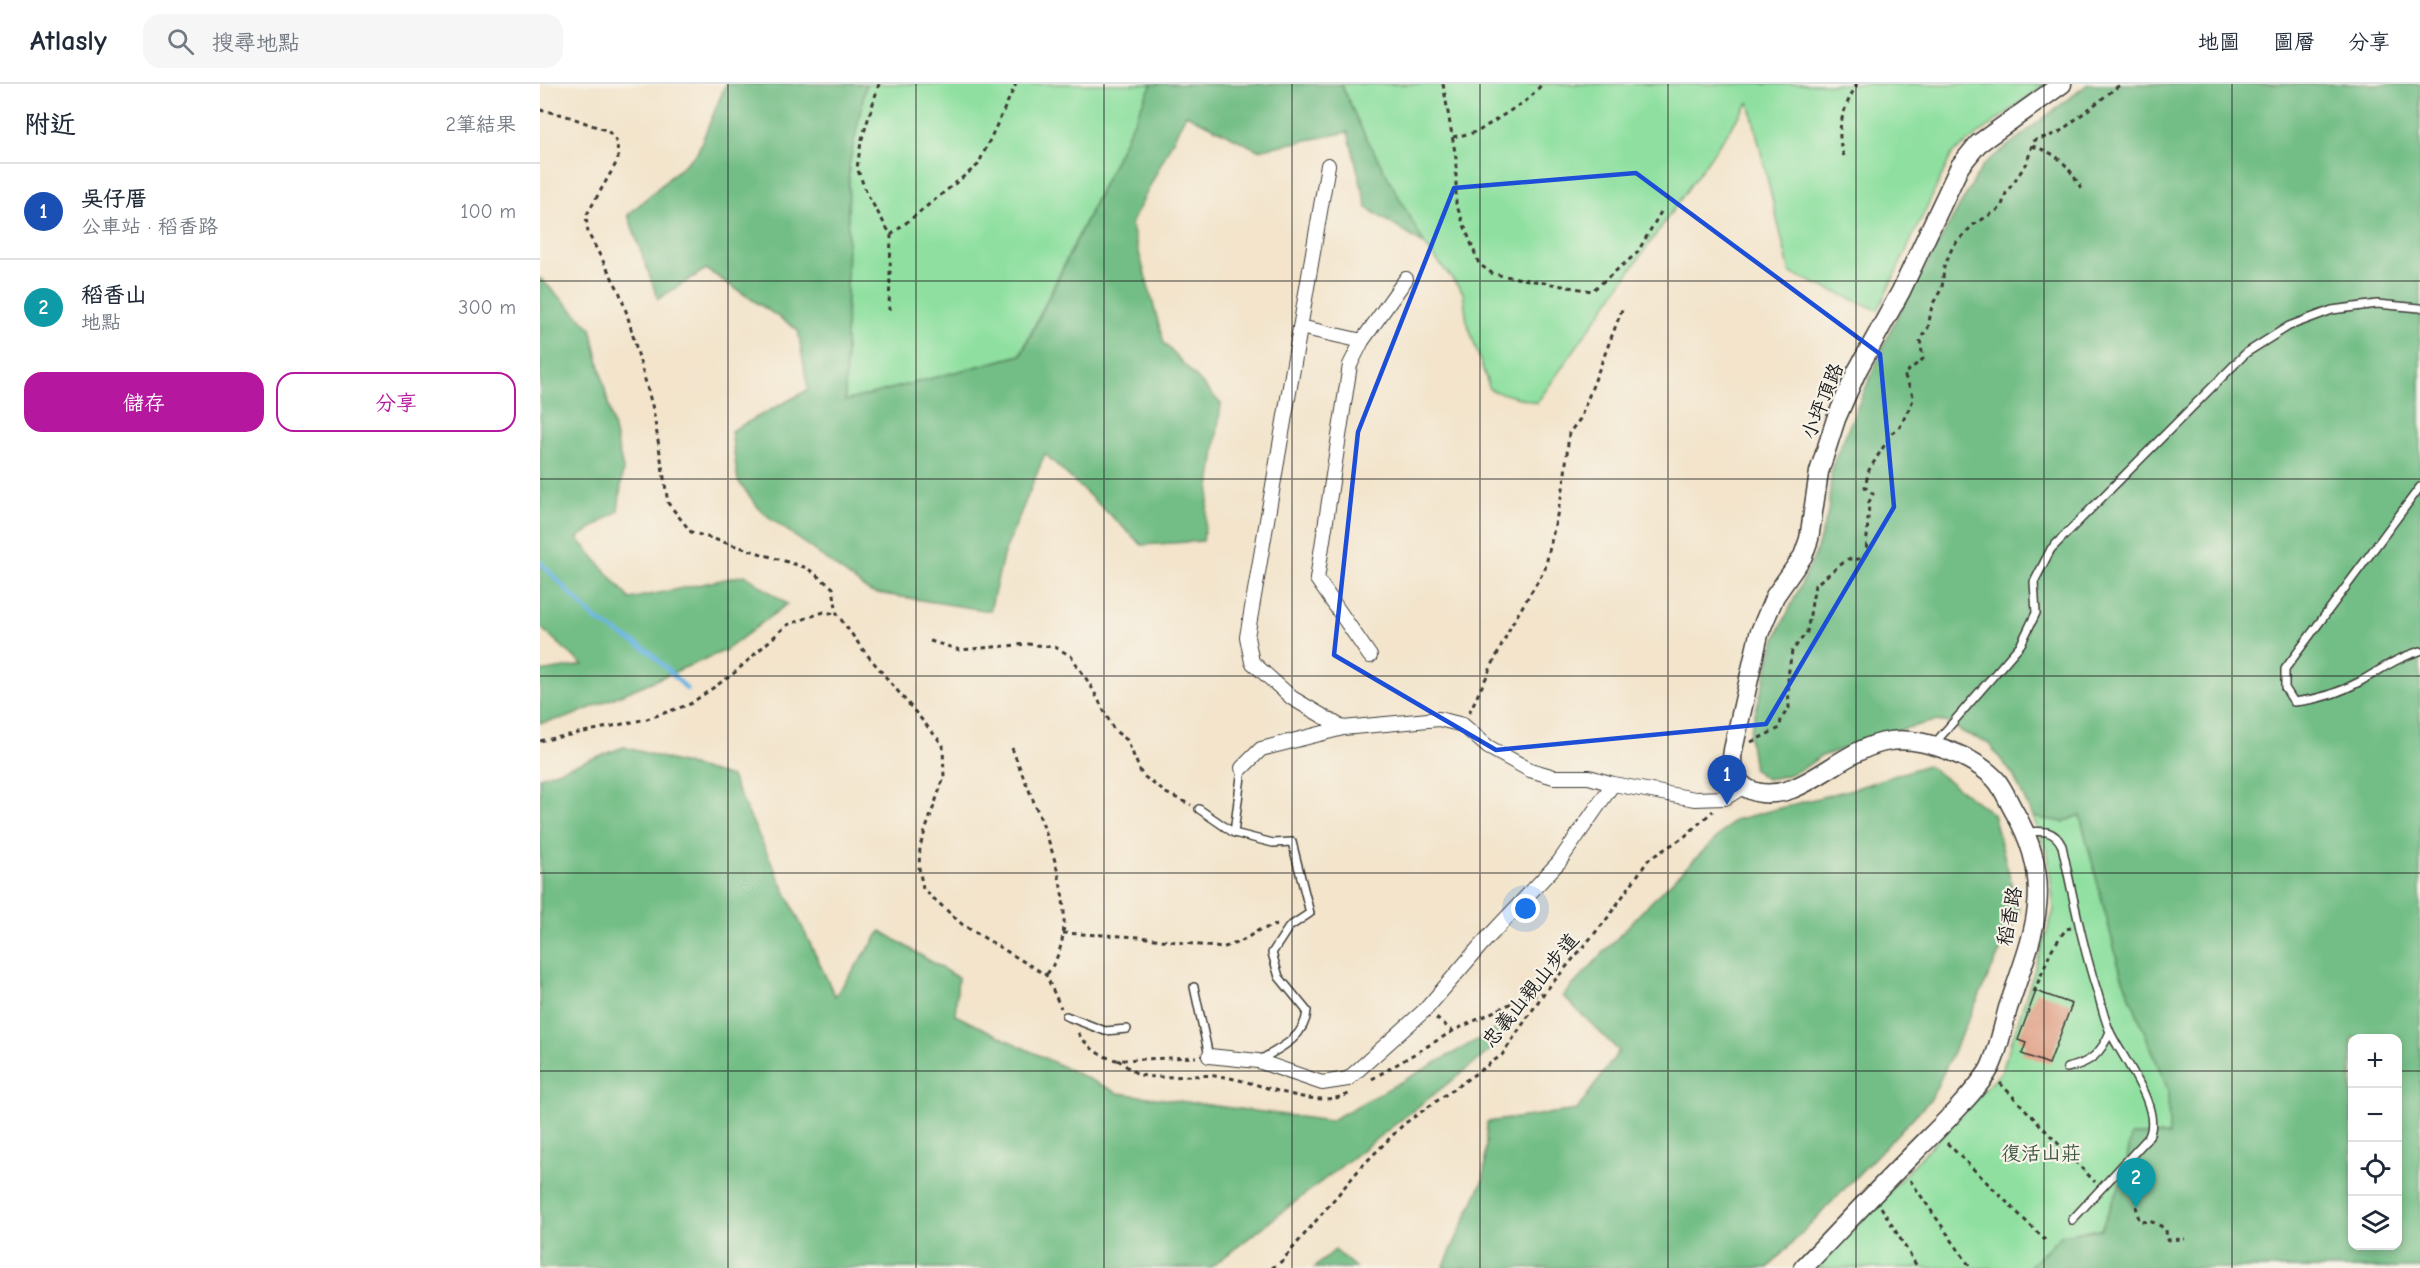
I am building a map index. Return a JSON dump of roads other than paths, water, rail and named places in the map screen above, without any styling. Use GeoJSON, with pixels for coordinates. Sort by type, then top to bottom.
{"type":"FeatureCollection","features":[{"type":"Feature","properties":{"kind":"street","name":"小坪頂路"},"geometry":{"type":"LineString","coordinates":[[1743,786],[1734,777],[1731,764],[1759,634],[1775,596],[1803,556],[1809,539],[1819,472],[1836,419],[1857,371],[1901,291],[1960,166],[1978,144],[2062,84]]}},
{"type":"Feature","properties":{"kind":"street"},"geometry":{"type":"LineString","coordinates":[[1329,165],[1247,637],[1252,662],[1292,698],[1343,728]]}},
{"type":"Feature","properties":{"kind":"street"},"geometry":{"type":"LineString","coordinates":[[1370,656],[1317,579],[1350,365],[1362,341],[1406,279]]}},
{"type":"Feature","properties":{"kind":"street"},"geometry":{"type":"LineString","coordinates":[[1300,327],[1362,341]]}},
{"type":"Feature","properties":{"kind":"street"},"geometry":{"type":"LineString","coordinates":[[1242,768],[1261,749],[1343,728],[1439,719],[1462,725],[1488,747],[1530,770],[1554,777],[1589,777],[1613,784],[1695,799],[1725,798],[1743,786]]}},
{"type":"Feature","properties":{"kind":"street","name":"稻香路"},"geometry":{"type":"LineString","coordinates":[[1743,786],[1761,792],[1792,789],[1869,747],[1889,741],[1909,740],[1933,745],[1953,752],[1997,781],[2025,832],[2038,868],[2037,910],[1988,1072],[1935,1131],[1803,1268]]}},
{"type":"Feature","properties":{"kind":"street"},"geometry":{"type":"LineString","coordinates":[[1209,1056],[1258,1061],[1323,1083],[1348,1079],[1426,1009],[1480,945],[1559,862],[1613,784]]}},
{"type":"Feature","properties":{"kind":"lane"},"geometry":{"type":"LineString","coordinates":[[1933,745],[2021,644],[2036,613],[2034,582],[2050,549],[2247,353],[2289,326],[2331,310],[2377,304],[2420,308]]}},
{"type":"Feature","properties":{"kind":"lane"},"geometry":{"type":"LineString","coordinates":[[2420,487],[2285,669],[2285,688],[2294,702],[2314,700],[2360,682],[2396,658],[2420,651]]}},
{"type":"Feature","properties":{"kind":"lane"},"geometry":{"type":"LineString","coordinates":[[1234,833],[1242,768]]}},
{"type":"Feature","properties":{"kind":"lane"},"geometry":{"type":"LineString","coordinates":[[1199,809],[1234,833],[1274,843],[1292,842],[1310,914],[1289,927],[1272,952],[1279,977],[1307,1011],[1306,1024],[1290,1042],[1258,1061]]}},
{"type":"Feature","properties":{"kind":"lane"},"geometry":{"type":"LineString","coordinates":[[2025,832],[2050,832],[2058,837],[2078,928],[2110,1032],[2142,1090],[2153,1121],[2153,1130],[2148,1138],[2073,1220]]}},
{"type":"Feature","properties":{"kind":"lane"},"geometry":{"type":"LineString","coordinates":[[1194,987],[1209,1056]]}},
{"type":"Feature","properties":{"kind":"lane"},"geometry":{"type":"LineString","coordinates":[[1066,1016],[1105,1031],[1126,1029]]}},
{"type":"Feature","properties":{"kind":"lane"},"geometry":{"type":"LineString","coordinates":[[2067,1068],[2085,1064],[2102,1050],[2110,1032]]}},
{"type":"Feature","properties":{"kind":"waterway"},"geometry":{"type":"LineString","coordinates":[[540,562],[595,619],[650,652],[687,689]]}},
{"type":"Feature","properties":{"kind":"place","name":"吳仔厝"},"geometry":{"type":"Point","coordinates":[1727,805]}},
{"type":"Feature","properties":{"kind":"place","name":"稻香山"},"geometry":{"type":"Point","coordinates":[2136,1208]}},
{"type":"Feature","properties":{"kind":"park label","name":"復活山莊"},"geometry":{"type":"Point","coordinates":[2041,1153]}}]}
